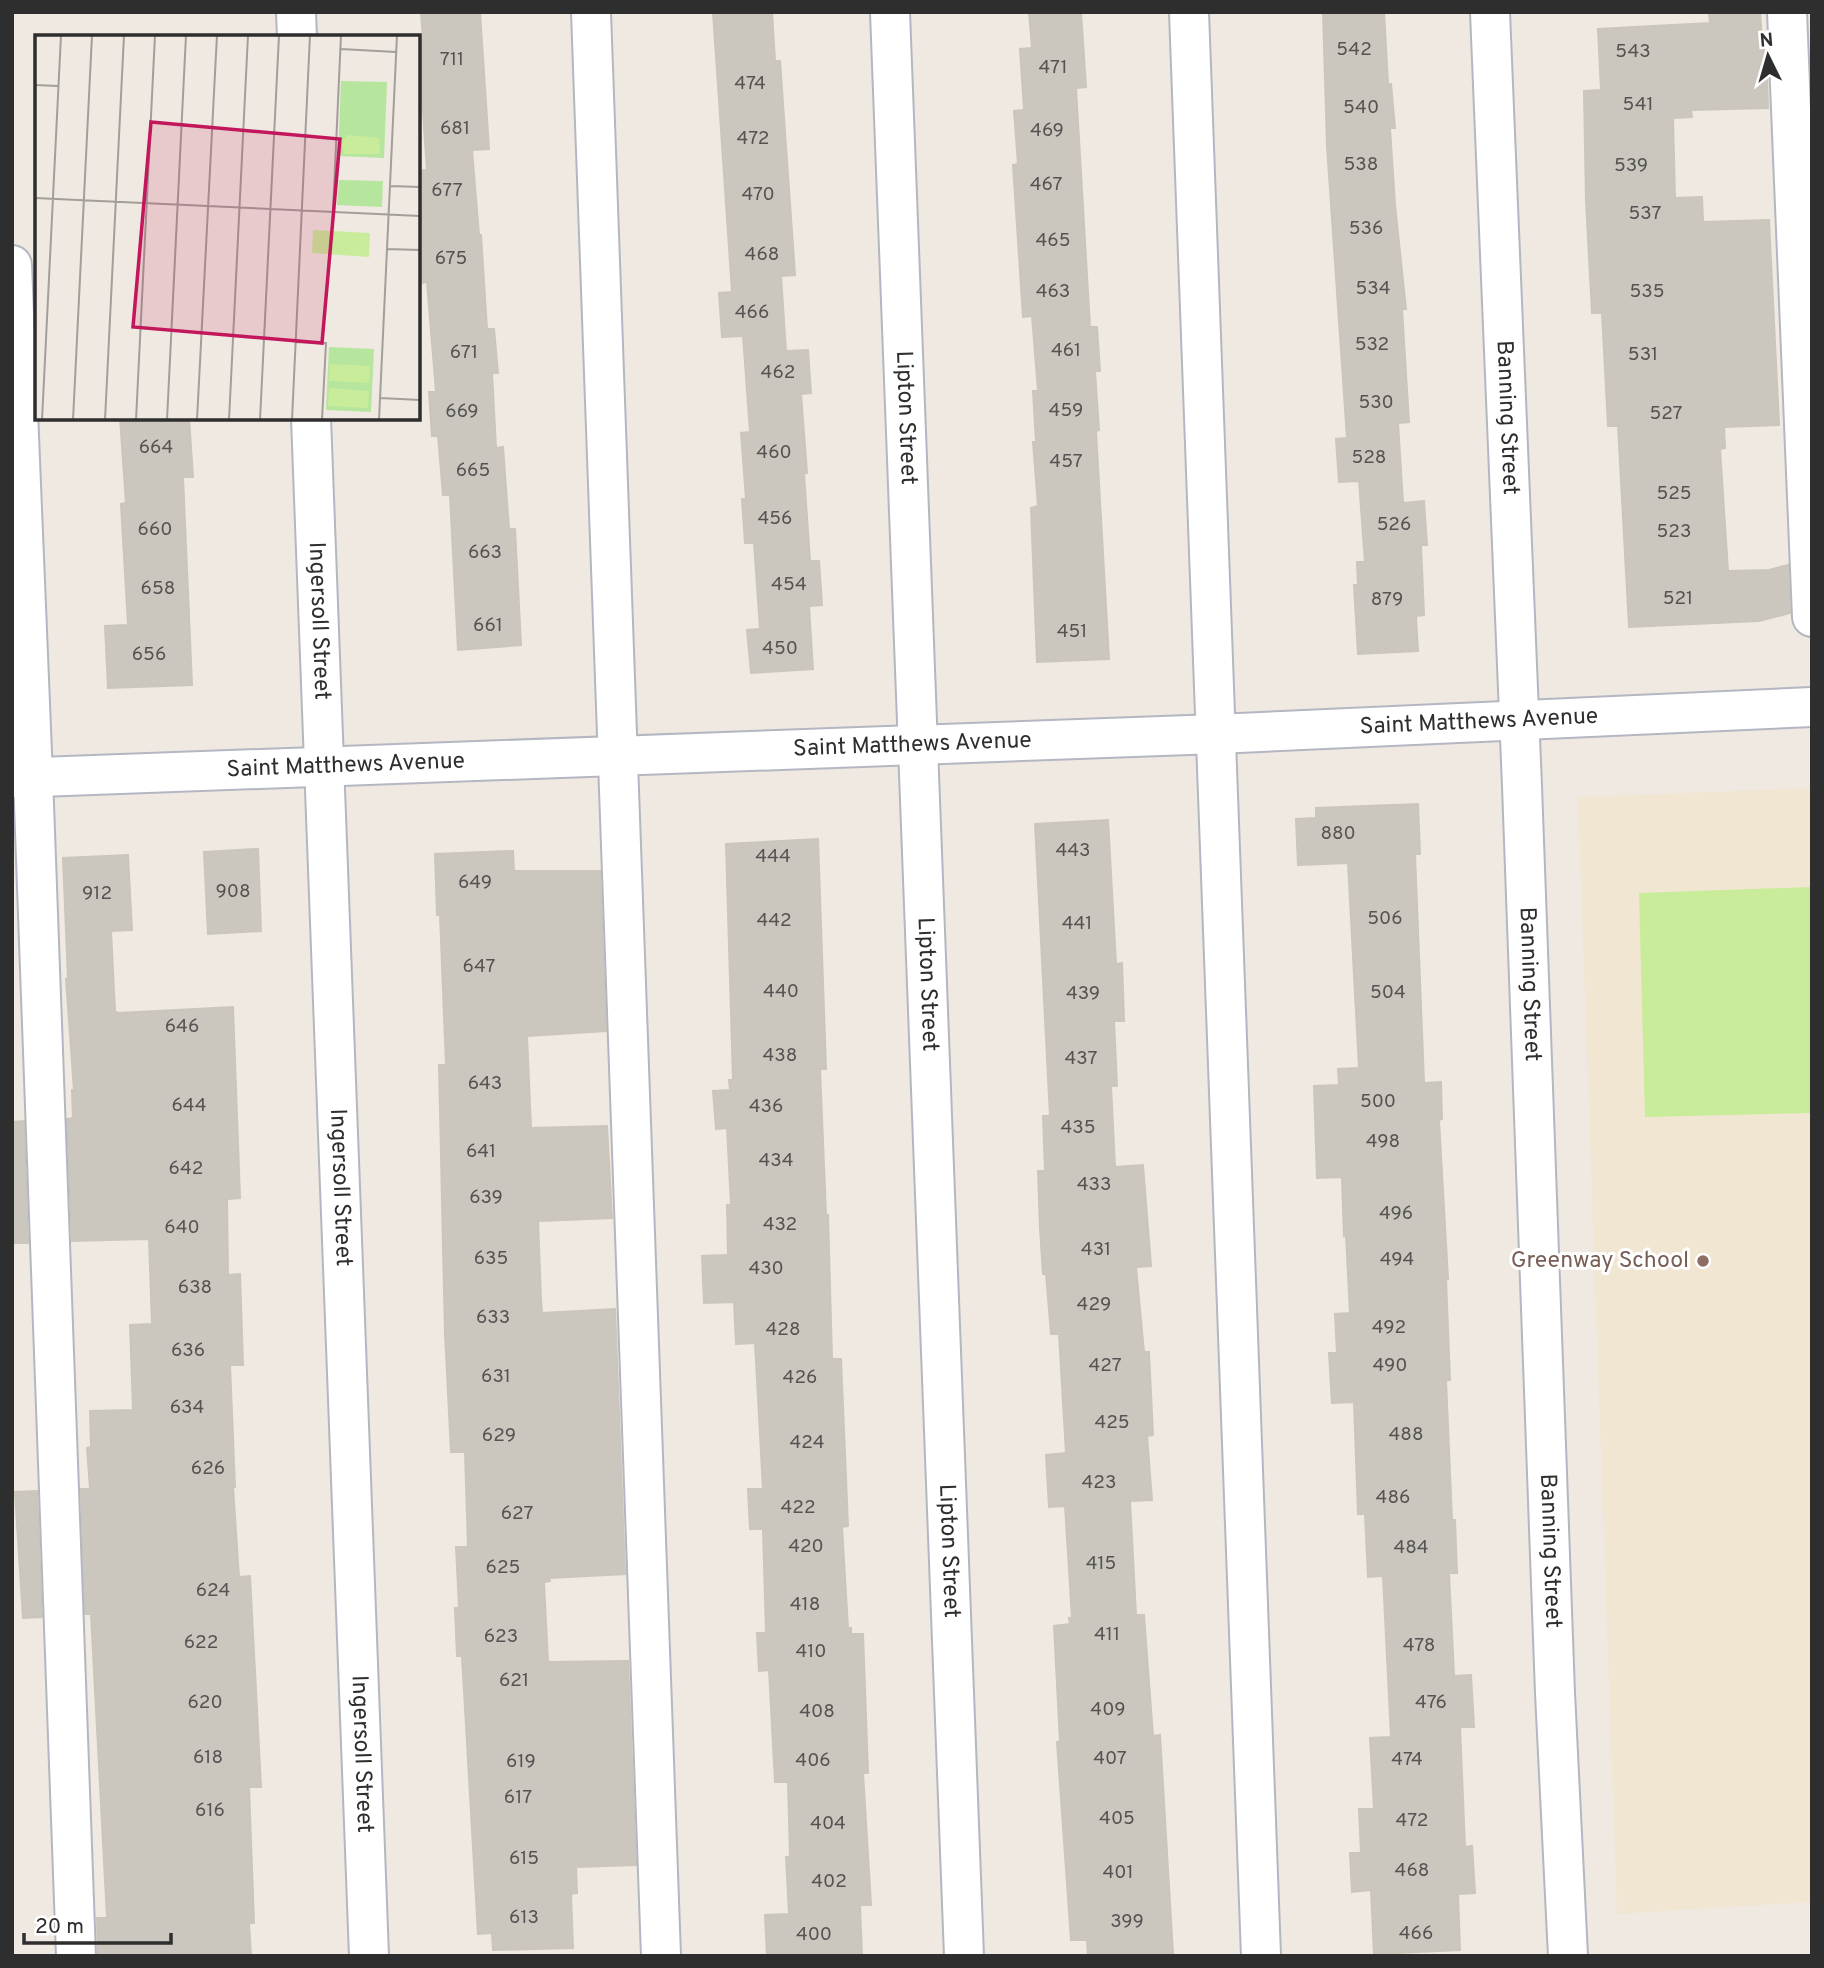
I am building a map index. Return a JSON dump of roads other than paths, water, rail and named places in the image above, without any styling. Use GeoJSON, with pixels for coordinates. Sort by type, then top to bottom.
{"type":"FeatureCollection","features":[{"type":"Feature","properties":{"kind":"street"},"geometry":{"type":"LineString","coordinates":[[296,12],[296,35]]}},
{"type":"Feature","properties":{"kind":"street"},"geometry":{"type":"LineString","coordinates":[[591,12],[661,1956]]}},
{"type":"Feature","properties":{"kind":"street","name":"Lipton Street"},"geometry":{"type":"LineString","coordinates":[[890,12],[964,1956]]}},
{"type":"Feature","properties":{"kind":"street"},"geometry":{"type":"LineString","coordinates":[[1189,12],[1261,1956]]}},
{"type":"Feature","properties":{"kind":"street","name":"Banning Street"},"geometry":{"type":"LineString","coordinates":[[1490,12],[1555,1693],[1568,1956]]}},
{"type":"Feature","properties":{"kind":"street"},"geometry":{"type":"LineString","coordinates":[[1787,12],[1812,617]]}},
{"type":"Feature","properties":{"kind":"street"},"geometry":{"type":"LineString","coordinates":[[12,265],[23,778],[76,1956]]}},
{"type":"Feature","properties":{"kind":"street","name":"Ingersoll Street"},"geometry":{"type":"LineString","coordinates":[[311,420],[369,1956]]}},
{"type":"Feature","properties":{"kind":"street","name":"Saint Matthews Avenue"},"geometry":{"type":"LineString","coordinates":[[23,778],[1217,734],[1812,707]]}},
{"type":"Feature","properties":{"kind":"place","name":"Greenway School"},"geometry":{"type":"Point","coordinates":[1703,1261]}}]}
